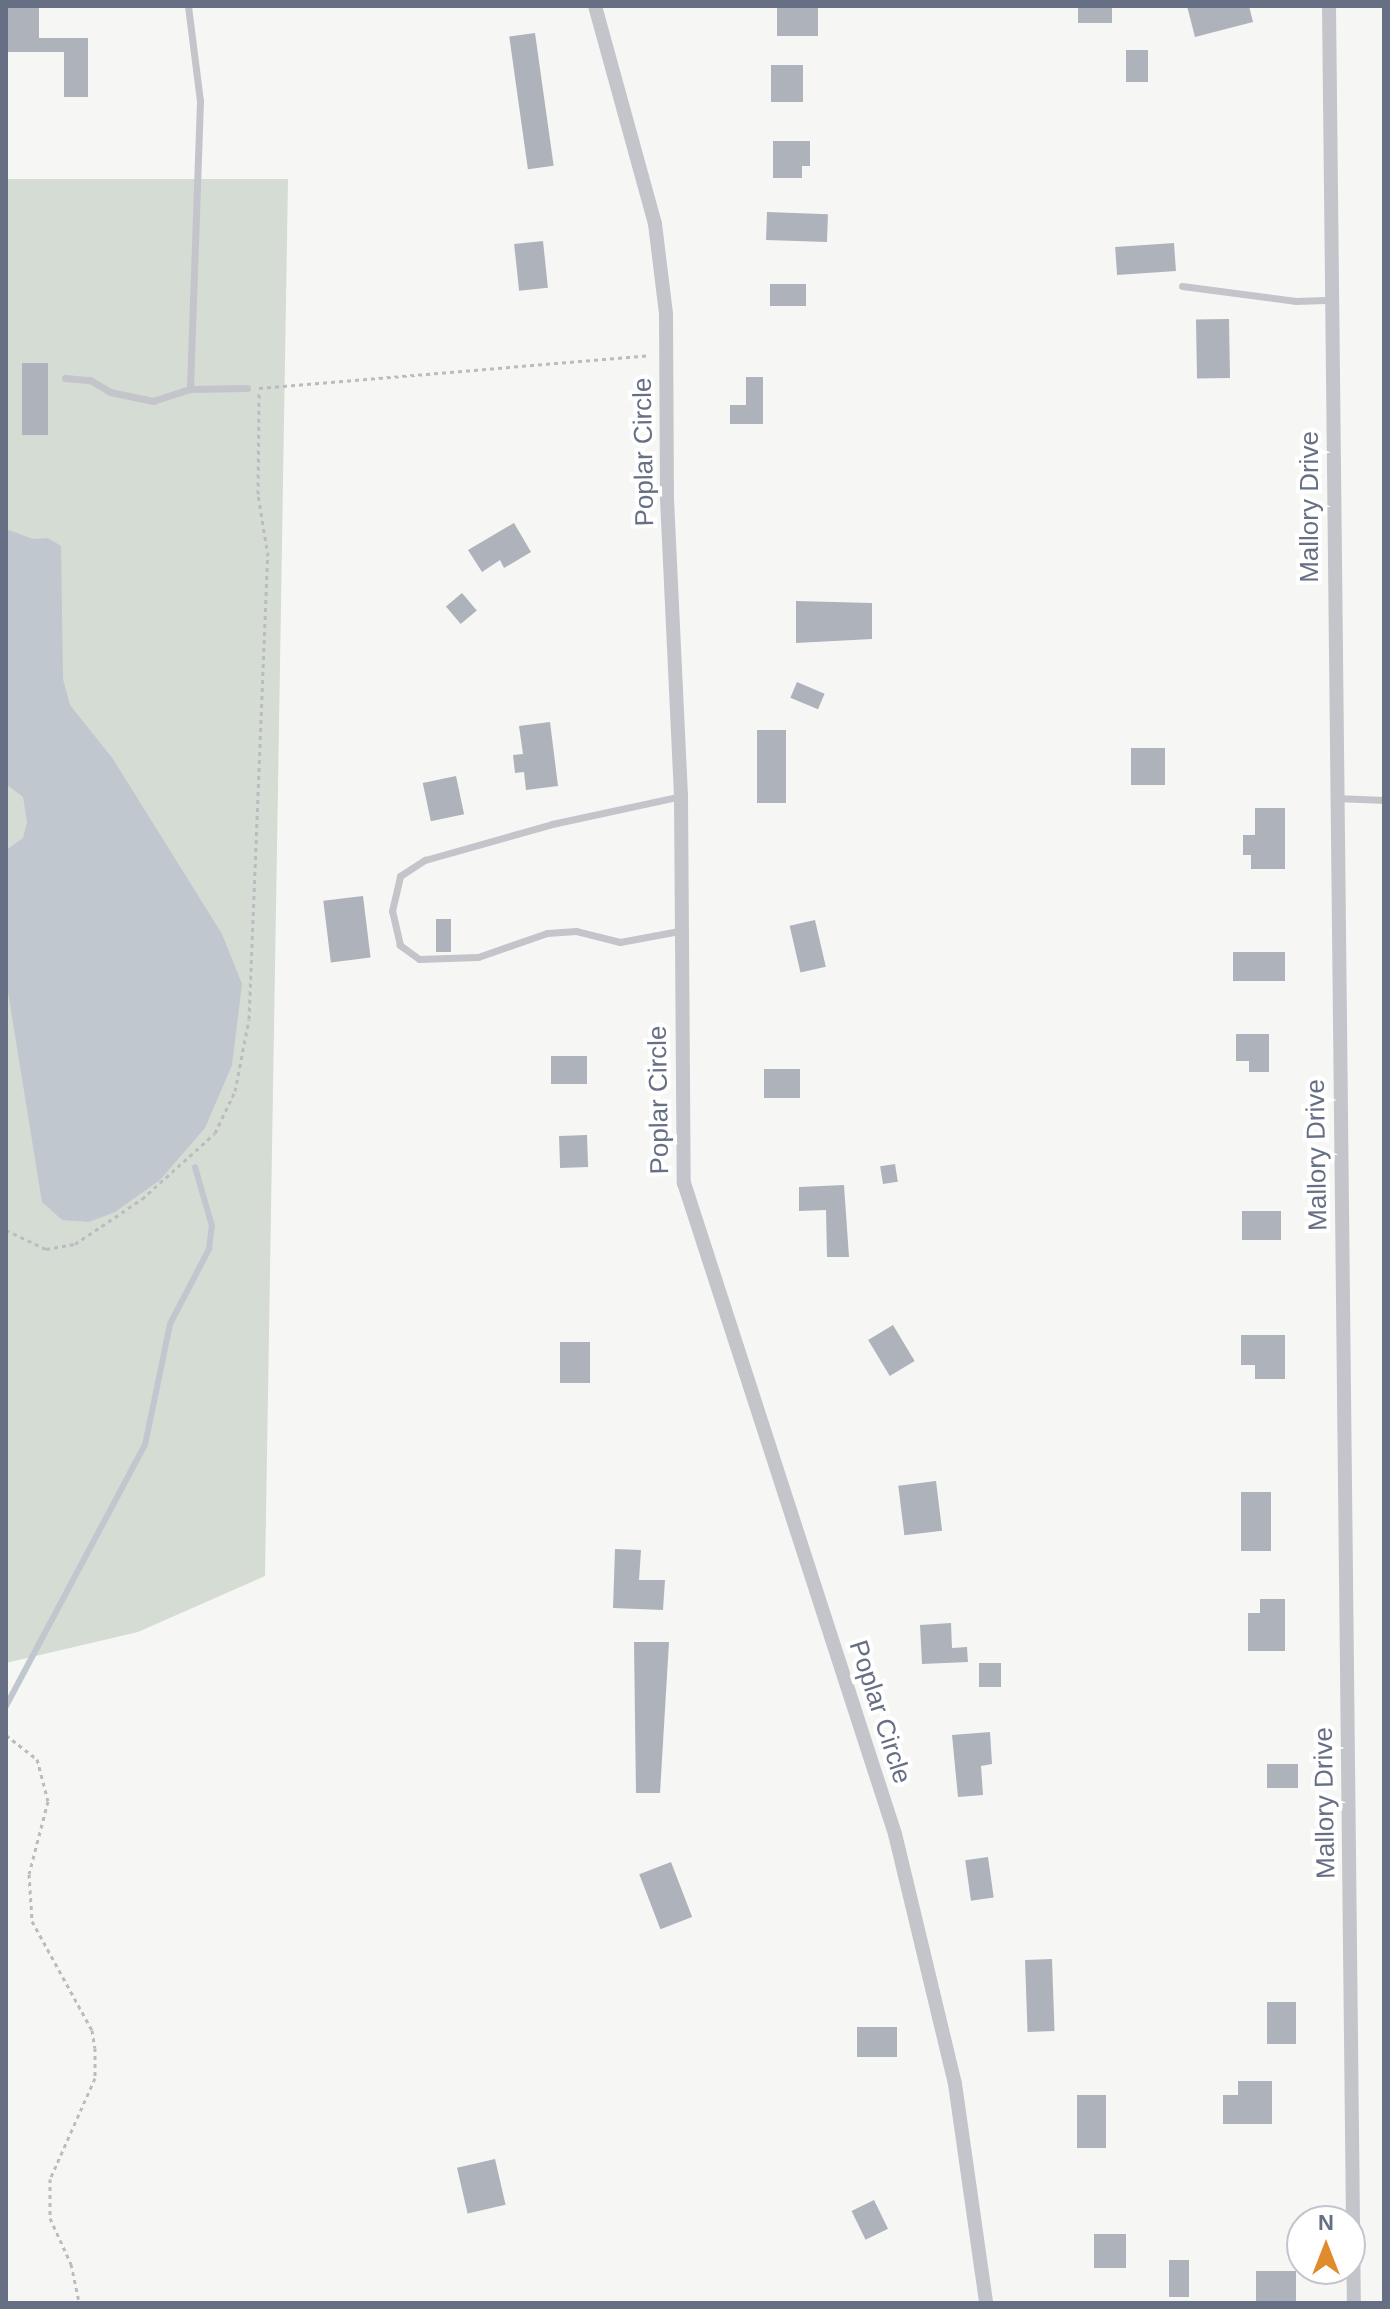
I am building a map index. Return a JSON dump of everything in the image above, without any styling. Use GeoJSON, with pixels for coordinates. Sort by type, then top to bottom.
{"type":"FeatureCollection","features":[{"type":"Feature","properties":{"kind":"street","name":"Poplar Circle"},"geometry":{"type":"LineString","coordinates":[[595,6],[655,224],[666,353],[667,499],[681,796],[679,931],[684,1183],[895,1834],[955,2084],[986,2303]]}},
{"type":"Feature","properties":{"kind":"street","name":"Mallory Drive"},"geometry":{"type":"LineString","coordinates":[[1329,6],[1334,798],[1354,2303]]}},
{"type":"Feature","properties":{"kind":"lane"},"geometry":{"type":"LineString","coordinates":[[188,6],[200,101],[190,389]]}},
{"type":"Feature","properties":{"kind":"lane"},"geometry":{"type":"LineString","coordinates":[[1182,286],[1296,301],[1333,300]]}},
{"type":"Feature","properties":{"kind":"lane"},"geometry":{"type":"LineString","coordinates":[[65,378],[90,380],[110,392],[153,401],[190,389],[247,388]]}},
{"type":"Feature","properties":{"kind":"lane"},"geometry":{"type":"LineString","coordinates":[[679,931],[620,942],[576,931],[547,933],[478,957],[419,959],[400,945],[392,911],[400,876],[425,860],[552,824],[681,796]]}},
{"type":"Feature","properties":{"kind":"lane"},"geometry":{"type":"LineString","coordinates":[[1334,798],[1384,800]]}},
{"type":"Feature","properties":{"kind":"path"},"geometry":{"type":"LineString","coordinates":[[6,1230],[46,1249],[75,1244],[142,1199],[215,1133],[235,1091],[249,1019],[267,588],[268,556],[258,494],[260,388],[666,353]]}},
{"type":"Feature","properties":{"kind":"path"},"geometry":{"type":"LineString","coordinates":[[6,1735],[37,1759],[48,1801],[29,1874],[32,1921],[92,2030],[95,2048],[95,2078],[50,2179],[50,2218],[71,2264],[79,2303]]}},
{"type":"Feature","properties":{"kind":"shaded area"},"geometry":{"type":"Polygon","coordinates":[[[6,179],[288,179],[265,1576],[138,1632],[6,1663],[6,179]]]}},
{"type":"Feature","properties":{"kind":"shaded area"},"geometry":{"type":"Polygon","coordinates":[[[6,529],[33,539],[48,538],[61,546],[63,679],[70,705],[113,759],[222,934],[242,984],[232,1065],[205,1128],[160,1180],[115,1212],[89,1222],[62,1220],[42,1202],[6,980],[6,850],[23,838],[27,822],[23,797],[6,784],[6,529]]]}},
{"type":"Feature","properties":{"kind":"building"},"geometry":{"type":"Polygon","coordinates":[[[6,6],[39,6],[39,38],[88,38],[88,97],[64,97],[64,52],[6,52],[6,6]]]}},
{"type":"Feature","properties":{"kind":"building"},"geometry":{"type":"Polygon","coordinates":[[[777,6],[818,6],[818,36],[777,36],[777,6]]]}},
{"type":"Feature","properties":{"kind":"building"},"geometry":{"type":"Polygon","coordinates":[[[1078,6],[1112,6],[1112,23],[1078,23],[1078,6]]]}},
{"type":"Feature","properties":{"kind":"building"},"geometry":{"type":"Polygon","coordinates":[[[1187,6],[1249,6],[1253,22],[1195,37],[1187,6]]]}},
{"type":"Feature","properties":{"kind":"building"},"geometry":{"type":"Polygon","coordinates":[[[535,33],[554,166],[528,169],[509,37],[535,33]]]}},
{"type":"Feature","properties":{"kind":"building"},"geometry":{"type":"Polygon","coordinates":[[[1126,50],[1148,50],[1148,82],[1126,82],[1126,50]]]}},
{"type":"Feature","properties":{"kind":"building"},"geometry":{"type":"Polygon","coordinates":[[[771,65],[803,65],[803,102],[771,102],[771,65]]]}},
{"type":"Feature","properties":{"kind":"building"},"geometry":{"type":"Polygon","coordinates":[[[773,141],[810,141],[810,166],[802,166],[802,178],[773,178],[773,141]]]}},
{"type":"Feature","properties":{"kind":"building"},"geometry":{"type":"Polygon","coordinates":[[[767,212],[828,214],[827,242],[766,240],[767,212]]]}},
{"type":"Feature","properties":{"kind":"building"},"geometry":{"type":"Polygon","coordinates":[[[543,241],[548,288],[519,291],[514,244],[543,241]]]}},
{"type":"Feature","properties":{"kind":"building"},"geometry":{"type":"Polygon","coordinates":[[[1174,243],[1176,271],[1117,275],[1115,247],[1174,243]]]}},
{"type":"Feature","properties":{"kind":"building"},"geometry":{"type":"Polygon","coordinates":[[[770,284],[806,284],[806,306],[770,306],[770,284]]]}},
{"type":"Feature","properties":{"kind":"building"},"geometry":{"type":"Polygon","coordinates":[[[1229,319],[1230,378],[1197,379],[1196,320],[1229,319]]]}},
{"type":"Feature","properties":{"kind":"building"},"geometry":{"type":"Polygon","coordinates":[[[22,363],[48,363],[48,435],[22,435],[22,363]]]}},
{"type":"Feature","properties":{"kind":"building"},"geometry":{"type":"Polygon","coordinates":[[[746,377],[763,377],[763,424],[730,424],[730,405],[746,405],[746,377]]]}},
{"type":"Feature","properties":{"kind":"building"},"geometry":{"type":"Polygon","coordinates":[[[514,523],[531,552],[504,568],[500,560],[482,572],[468,550],[514,523]]]}},
{"type":"Feature","properties":{"kind":"building"},"geometry":{"type":"Polygon","coordinates":[[[462,593],[477,611],[461,624],[446,606],[462,593]]]}},
{"type":"Feature","properties":{"kind":"building"},"geometry":{"type":"Polygon","coordinates":[[[796,601],[872,603],[872,639],[796,643],[796,601]]]}},
{"type":"Feature","properties":{"kind":"building"},"geometry":{"type":"Polygon","coordinates":[[[797,682],[825,694],[818,709],[790,698],[797,682]]]}},
{"type":"Feature","properties":{"kind":"building"},"geometry":{"type":"Polygon","coordinates":[[[550,722],[558,786],[526,790],[524,772],[515,773],[513,755],[523,754],[519,726],[550,722]]]}},
{"type":"Feature","properties":{"kind":"building"},"geometry":{"type":"Polygon","coordinates":[[[757,730],[786,730],[786,803],[757,803],[757,730]]]}},
{"type":"Feature","properties":{"kind":"building"},"geometry":{"type":"Polygon","coordinates":[[[1131,748],[1165,748],[1165,785],[1131,785],[1131,748]]]}},
{"type":"Feature","properties":{"kind":"building"},"geometry":{"type":"Polygon","coordinates":[[[456,776],[464,814],[431,821],[423,783],[456,776]]]}},
{"type":"Feature","properties":{"kind":"building"},"geometry":{"type":"Polygon","coordinates":[[[1255,808],[1285,808],[1285,869],[1251,869],[1251,855],[1243,855],[1243,835],[1255,835],[1255,808]]]}},
{"type":"Feature","properties":{"kind":"building"},"geometry":{"type":"Polygon","coordinates":[[[363,896],[371,958],[331,962],[323,901],[363,896]]]}},
{"type":"Feature","properties":{"kind":"building"},"geometry":{"type":"Polygon","coordinates":[[[436,919],[451,919],[451,952],[436,952],[436,919]]]}},
{"type":"Feature","properties":{"kind":"building"},"geometry":{"type":"Polygon","coordinates":[[[815,920],[826,967],[800,973],[790,926],[815,920]]]}},
{"type":"Feature","properties":{"kind":"building"},"geometry":{"type":"Polygon","coordinates":[[[1233,952],[1285,952],[1285,981],[1233,981],[1233,952]]]}},
{"type":"Feature","properties":{"kind":"building"},"geometry":{"type":"Polygon","coordinates":[[[1236,1034],[1269,1034],[1269,1072],[1249,1072],[1249,1061],[1236,1061],[1236,1034]]]}},
{"type":"Feature","properties":{"kind":"building"},"geometry":{"type":"Polygon","coordinates":[[[551,1056],[587,1056],[587,1084],[551,1084],[551,1056]]]}},
{"type":"Feature","properties":{"kind":"building"},"geometry":{"type":"Polygon","coordinates":[[[764,1069],[800,1069],[800,1098],[764,1098],[764,1069]]]}},
{"type":"Feature","properties":{"kind":"building"},"geometry":{"type":"Polygon","coordinates":[[[587,1135],[588,1167],[560,1168],[559,1136],[587,1135]]]}},
{"type":"Feature","properties":{"kind":"building"},"geometry":{"type":"Polygon","coordinates":[[[895,1164],[898,1182],[883,1184],[880,1166],[895,1164]]]}},
{"type":"Feature","properties":{"kind":"building"},"geometry":{"type":"Polygon","coordinates":[[[844,1185],[849,1257],[827,1257],[826,1210],[799,1211],[799,1187],[844,1185]]]}},
{"type":"Feature","properties":{"kind":"building"},"geometry":{"type":"Polygon","coordinates":[[[1242,1211],[1281,1211],[1281,1240],[1242,1240],[1242,1211]]]}},
{"type":"Feature","properties":{"kind":"building"},"geometry":{"type":"Polygon","coordinates":[[[893,1325],[915,1361],[890,1376],[868,1340],[893,1325]]]}},
{"type":"Feature","properties":{"kind":"building"},"geometry":{"type":"Polygon","coordinates":[[[1241,1335],[1285,1335],[1285,1379],[1255,1379],[1255,1365],[1241,1365],[1241,1335]]]}},
{"type":"Feature","properties":{"kind":"building"},"geometry":{"type":"Polygon","coordinates":[[[560,1342],[590,1342],[590,1383],[560,1383],[560,1342]]]}},
{"type":"Feature","properties":{"kind":"building"},"geometry":{"type":"Polygon","coordinates":[[[936,1481],[942,1531],[904,1535],[898,1486],[936,1481]]]}},
{"type":"Feature","properties":{"kind":"building"},"geometry":{"type":"Polygon","coordinates":[[[1241,1492],[1271,1492],[1271,1551],[1241,1551],[1241,1492]]]}},
{"type":"Feature","properties":{"kind":"building"},"geometry":{"type":"Polygon","coordinates":[[[615,1549],[641,1550],[639,1580],[665,1580],[663,1610],[613,1608],[615,1549]]]}},
{"type":"Feature","properties":{"kind":"building"},"geometry":{"type":"Polygon","coordinates":[[[1260,1599],[1285,1599],[1285,1651],[1248,1651],[1248,1613],[1260,1613],[1260,1599]]]}},
{"type":"Feature","properties":{"kind":"building"},"geometry":{"type":"Polygon","coordinates":[[[951,1623],[952,1648],[967,1647],[968,1662],[922,1664],[920,1625],[951,1623]]]}},
{"type":"Feature","properties":{"kind":"building"},"geometry":{"type":"Polygon","coordinates":[[[634,1642],[669,1642],[660,1793],[636,1793],[634,1642]]]}},
{"type":"Feature","properties":{"kind":"building"},"geometry":{"type":"Polygon","coordinates":[[[979,1663],[1001,1663],[1001,1687],[979,1687],[979,1663]]]}},
{"type":"Feature","properties":{"kind":"building"},"geometry":{"type":"Polygon","coordinates":[[[990,1732],[992,1764],[981,1766],[983,1795],[958,1797],[952,1735],[990,1732]]]}},
{"type":"Feature","properties":{"kind":"building"},"geometry":{"type":"Polygon","coordinates":[[[1267,1764],[1298,1764],[1298,1788],[1267,1788],[1267,1764]]]}},
{"type":"Feature","properties":{"kind":"building"},"geometry":{"type":"Polygon","coordinates":[[[988,1857],[994,1898],[971,1901],[965,1860],[988,1857]]]}},
{"type":"Feature","properties":{"kind":"building"},"geometry":{"type":"Polygon","coordinates":[[[671,1862],[692,1917],[660,1929],[639,1874],[671,1862]]]}},
{"type":"Feature","properties":{"kind":"building"},"geometry":{"type":"Polygon","coordinates":[[[1052,1959],[1055,2031],[1028,2032],[1025,1960],[1052,1959]]]}},
{"type":"Feature","properties":{"kind":"building"},"geometry":{"type":"Polygon","coordinates":[[[1267,2002],[1296,2002],[1296,2044],[1267,2044],[1267,2002]]]}},
{"type":"Feature","properties":{"kind":"building"},"geometry":{"type":"Polygon","coordinates":[[[857,2027],[897,2027],[897,2057],[857,2057],[857,2027]]]}},
{"type":"Feature","properties":{"kind":"building"},"geometry":{"type":"Polygon","coordinates":[[[1238,2081],[1272,2081],[1272,2124],[1223,2124],[1223,2095],[1238,2095],[1238,2081]]]}},
{"type":"Feature","properties":{"kind":"building"},"geometry":{"type":"Polygon","coordinates":[[[1077,2095],[1106,2095],[1106,2148],[1077,2148],[1077,2095]]]}},
{"type":"Feature","properties":{"kind":"building"},"geometry":{"type":"Polygon","coordinates":[[[495,2159],[506,2205],[468,2214],[457,2168],[495,2159]]]}},
{"type":"Feature","properties":{"kind":"building"},"geometry":{"type":"Polygon","coordinates":[[[874,2200],[888,2229],[866,2240],[852,2211],[874,2200]]]}},
{"type":"Feature","properties":{"kind":"building"},"geometry":{"type":"Polygon","coordinates":[[[1094,2234],[1126,2234],[1126,2268],[1094,2268],[1094,2234]]]}},
{"type":"Feature","properties":{"kind":"building"},"geometry":{"type":"Polygon","coordinates":[[[1169,2260],[1189,2260],[1189,2297],[1169,2297],[1169,2260]]]}},
{"type":"Feature","properties":{"kind":"building"},"geometry":{"type":"Polygon","coordinates":[[[1256,2271],[1286,2271],[1286,2285],[1296,2285],[1296,2303],[1256,2303],[1256,2271]]]}},
{"type":"Feature","properties":{"kind":"waterway"},"geometry":{"type":"LineString","coordinates":[[6,1706],[145,1445],[170,1324],[209,1249],[212,1226],[195,1167]]}}]}
